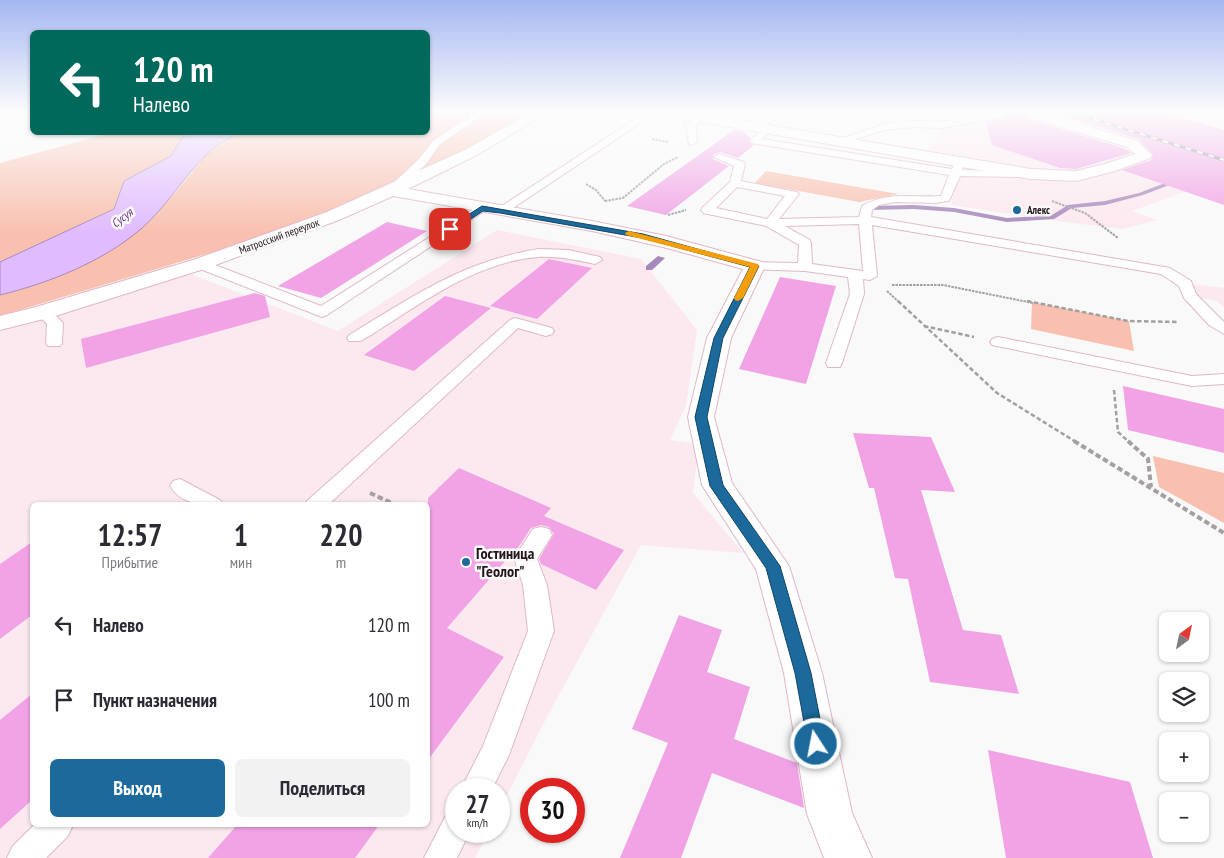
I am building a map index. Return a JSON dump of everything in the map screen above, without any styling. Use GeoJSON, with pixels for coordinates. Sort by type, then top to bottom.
{"type":"FeatureCollection","features":[{"type":"Feature","properties":{"kind":"street","name":"Матросский переулок"},"geometry":{"type":"LineString","coordinates":[[0,323],[44,312],[200,264],[333,216],[391,191],[472,152]]}},
{"type":"Feature","properties":{"kind":"street"},"geometry":{"type":"LineString","coordinates":[[888,152],[958,168],[1076,176],[1110,168],[1145,155],[1142,152]]}},
{"type":"Feature","properties":{"kind":"street"},"geometry":{"type":"LineString","coordinates":[[391,191],[643,236],[755,266],[719,338],[701,417],[716,486],[772,566],[803,673],[830,814],[848,858]]}},
{"type":"Feature","properties":{"kind":"lane"},"geometry":{"type":"LineString","coordinates":[[391,191],[423,161],[429,152]]}},
{"type":"Feature","properties":{"kind":"lane"},"geometry":{"type":"LineString","coordinates":[[500,210],[591,152]]}},
{"type":"Feature","properties":{"kind":"lane"},"geometry":{"type":"LineString","coordinates":[[834,363],[857,294],[869,279],[865,220],[866,208],[874,203],[900,198],[932,201],[946,199],[958,168],[837,152]]}},
{"type":"Feature","properties":{"kind":"lane"},"geometry":{"type":"LineString","coordinates":[[719,157],[740,164],[735,183],[707,210],[770,223],[865,220],[1134,264],[1165,271],[1186,284],[1189,295],[1219,325]]}},
{"type":"Feature","properties":{"kind":"lane"},"geometry":{"type":"LineString","coordinates":[[735,183],[793,194],[770,223]]}},
{"type":"Feature","properties":{"kind":"lane"},"geometry":{"type":"LineString","coordinates":[[200,264],[322,312],[482,208]]}},
{"type":"Feature","properties":{"kind":"lane"},"geometry":{"type":"LineString","coordinates":[[770,223],[805,243],[805,267]]}},
{"type":"Feature","properties":{"kind":"lane"},"geometry":{"type":"LineString","coordinates":[[355,338],[458,276],[494,262],[525,255],[548,254],[568,254],[595,260]]}},
{"type":"Feature","properties":{"kind":"lane"},"geometry":{"type":"LineString","coordinates":[[755,266],[805,267],[869,279]]}},
{"type":"Feature","properties":{"kind":"lane"},"geometry":{"type":"LineString","coordinates":[[44,312],[55,322],[54,344]]}},
{"type":"Feature","properties":{"kind":"lane"},"geometry":{"type":"LineString","coordinates":[[317,502],[515,323],[546,331]]}},
{"type":"Feature","properties":{"kind":"lane"},"geometry":{"type":"LineString","coordinates":[[998,342],[1192,381],[1224,379]]}},
{"type":"Feature","properties":{"kind":"lane"},"geometry":{"type":"LineString","coordinates":[[180,486],[208,502]]}},
{"type":"Feature","properties":{"kind":"lane"},"geometry":{"type":"LineString","coordinates":[[482,778],[494,755],[541,631],[535,585],[525,558],[541,535]]}},
{"type":"Feature","properties":{"kind":"lane"},"geometry":{"type":"LineString","coordinates":[[23,858],[55,827]]}},
{"type":"Feature","properties":{"kind":"lane"},"geometry":{"type":"LineString","coordinates":[[440,858],[448,843]]}},
{"type":"Feature","properties":{"kind":"path"},"geometry":{"type":"LineString","coordinates":[[554,176],[588,185],[596,190],[605,201],[623,198],[664,164],[682,155]]}},
{"type":"Feature","properties":{"kind":"path"},"geometry":{"type":"LineString","coordinates":[[1051,201],[1085,213],[1122,241],[1131,250],[1134,264]]}},
{"type":"Feature","properties":{"kind":"path"},"geometry":{"type":"LineString","coordinates":[[869,279],[943,285],[1128,322],[1219,325]]}},
{"type":"Feature","properties":{"kind":"path"},"geometry":{"type":"LineString","coordinates":[[869,279],[997,393],[1224,533]]}},
{"type":"Feature","properties":{"kind":"path"},"geometry":{"type":"LineString","coordinates":[[923,326],[998,342]]}},
{"type":"Feature","properties":{"kind":"path"},"geometry":{"type":"LineString","coordinates":[[1139,370],[1142,385],[1126,382],[1113,387],[1118,432],[1148,459],[1151,488]]}},
{"type":"Feature","properties":{"kind":"shaded area"},"geometry":{"type":"Polygon","coordinates":[[[40,152],[173,152],[171,156],[124,181],[114,209],[0,262],[0,163],[40,152]]]}},
{"type":"Feature","properties":{"kind":"shaded area"},"geometry":{"type":"Polygon","coordinates":[[[210,152],[462,152],[333,216],[0,316],[0,295],[23,289],[140,229],[175,193],[210,152]]]}},
{"type":"Feature","properties":{"kind":"shaded area"},"geometry":{"type":"Polygon","coordinates":[[[925,152],[1121,152],[1153,162],[1204,185],[1132,211],[1157,220],[1122,229],[951,205],[960,162],[922,155],[925,152]]]}},
{"type":"Feature","properties":{"kind":"shaded area"},"geometry":{"type":"Polygon","coordinates":[[[766,171],[898,194],[859,202],[755,183],[766,171]]]}},
{"type":"Feature","properties":{"kind":"shaded area"},"geometry":{"type":"Polygon","coordinates":[[[497,230],[641,259],[697,330],[686,406],[670,440],[699,444],[693,493],[743,553],[641,545],[549,713],[510,789],[510,778],[445,778],[445,843],[483,843],[475,858],[0,858],[0,316],[171,264],[198,277],[338,331],[497,230]]]}},
{"type":"Feature","properties":{"kind":"shaded area"},"geometry":{"type":"Polygon","coordinates":[[[1190,284],[1224,288],[1224,307],[1215,300],[1198,298],[1190,284]]]}},
{"type":"Feature","properties":{"kind":"shaded area"},"geometry":{"type":"Polygon","coordinates":[[[1032,302],[1129,321],[1134,351],[1031,329],[1032,302]]]}},
{"type":"Feature","properties":{"kind":"shaded area"},"geometry":{"type":"Polygon","coordinates":[[[1153,456],[1224,473],[1224,523],[1159,487],[1153,456]]]}},
{"type":"Feature","properties":{"kind":"water","name":"Сусуя"},"geometry":{"type":"Polygon","coordinates":[[[173,152],[209,152],[167,202],[141,229],[126,241],[92,261],[56,278],[0,295],[0,262],[114,209],[124,181],[171,156],[173,152]]]}},
{"type":"Feature","properties":{"kind":"building"},"geometry":{"type":"Polygon","coordinates":[[[703,152],[720,152],[713,155],[713,159],[729,166],[666,215],[627,206],[703,152]]]}},
{"type":"Feature","properties":{"kind":"building"},"geometry":{"type":"Polygon","coordinates":[[[720,152],[745,152],[738,158],[720,152]]]}},
{"type":"Feature","properties":{"kind":"building"},"geometry":{"type":"Polygon","coordinates":[[[1013,152],[1131,153],[1076,169],[1060,168],[1013,152]]]}},
{"type":"Feature","properties":{"kind":"building"},"geometry":{"type":"Polygon","coordinates":[[[1151,152],[1224,152],[1224,205],[1122,170],[1151,160],[1153,154],[1151,152]]]}},
{"type":"Feature","properties":{"kind":"building"},"geometry":{"type":"Polygon","coordinates":[[[387,222],[427,231],[321,298],[278,286],[387,222]]]}},
{"type":"Feature","properties":{"kind":"building"},"geometry":{"type":"Polygon","coordinates":[[[549,259],[592,268],[537,319],[490,306],[549,259]]]}},
{"type":"Feature","properties":{"kind":"building"},"geometry":{"type":"Polygon","coordinates":[[[780,277],[836,286],[806,384],[739,369],[780,277]]]}},
{"type":"Feature","properties":{"kind":"building"},"geometry":{"type":"Polygon","coordinates":[[[255,293],[265,296],[270,317],[86,368],[81,339],[255,293]]]}},
{"type":"Feature","properties":{"kind":"building"},"geometry":{"type":"Polygon","coordinates":[[[445,296],[491,308],[414,371],[364,355],[445,296]]]}},
{"type":"Feature","properties":{"kind":"building"},"geometry":{"type":"Polygon","coordinates":[[[1123,386],[1224,409],[1224,453],[1128,430],[1123,386]]]}},
{"type":"Feature","properties":{"kind":"building"},"geometry":{"type":"Polygon","coordinates":[[[853,433],[931,437],[955,492],[921,490],[963,630],[1001,635],[1019,694],[930,682],[908,579],[895,578],[874,488],[869,488],[853,433]]]}},
{"type":"Feature","properties":{"kind":"building"},"geometry":{"type":"Polygon","coordinates":[[[459,468],[551,508],[544,516],[624,550],[596,590],[541,564],[539,559],[554,534],[549,527],[541,525],[531,528],[515,552],[447,628],[504,657],[430,757],[430,502],[428,502],[428,498],[459,468]]]}},
{"type":"Feature","properties":{"kind":"building"},"geometry":{"type":"Polygon","coordinates":[[[30,543],[30,616],[0,639],[0,564],[30,543]]]}},
{"type":"Feature","properties":{"kind":"building"},"geometry":{"type":"Polygon","coordinates":[[[679,615],[722,630],[707,672],[750,687],[734,739],[797,763],[804,808],[712,773],[681,858],[620,858],[668,743],[632,729],[679,615]]]}},
{"type":"Feature","properties":{"kind":"building"},"geometry":{"type":"Polygon","coordinates":[[[30,696],[30,802],[0,829],[0,720],[30,696]]]}},
{"type":"Feature","properties":{"kind":"building"},"geometry":{"type":"Polygon","coordinates":[[[988,750],[1130,782],[1153,858],[1006,858],[988,750]]]}},
{"type":"Feature","properties":{"kind":"building"},"geometry":{"type":"Polygon","coordinates":[[[235,827],[378,827],[355,858],[208,858],[235,827]]]}},
{"type":"Feature","properties":{"kind":"waterway"},"geometry":{"type":"LineString","coordinates":[[866,208],[914,207],[954,210],[1007,220],[1054,217],[1070,206],[1105,203],[1141,194],[1170,183]]}},
{"type":"Feature","properties":{"kind":"waterway"},"geometry":{"type":"LineString","coordinates":[[649,268],[661,258]]}},
{"type":"Feature","properties":{"kind":"railway"},"geometry":{"type":"LineString","coordinates":[[1199,152],[1224,160]]}},
{"type":"Feature","properties":{"kind":"slow traffic"},"geometry":{"type":"LineString","coordinates":[[629,233],[755,266],[738,298]]}},
{"type":"Feature","properties":{"kind":"place","name":"Алекс"},"geometry":{"type":"Point","coordinates":[1017,210]}},
{"type":"Feature","properties":{"kind":"place","name":"Гостиница \"Геолог\""},"geometry":{"type":"Point","coordinates":[466,562]}},
{"type":"Feature","properties":{"kind":"route"},"geometry":{"type":"LineString","coordinates":[[450,229],[482,208],[500,210],[643,236],[755,266],[719,338],[701,417],[716,486],[772,566],[803,673],[816,744]]}}]}
